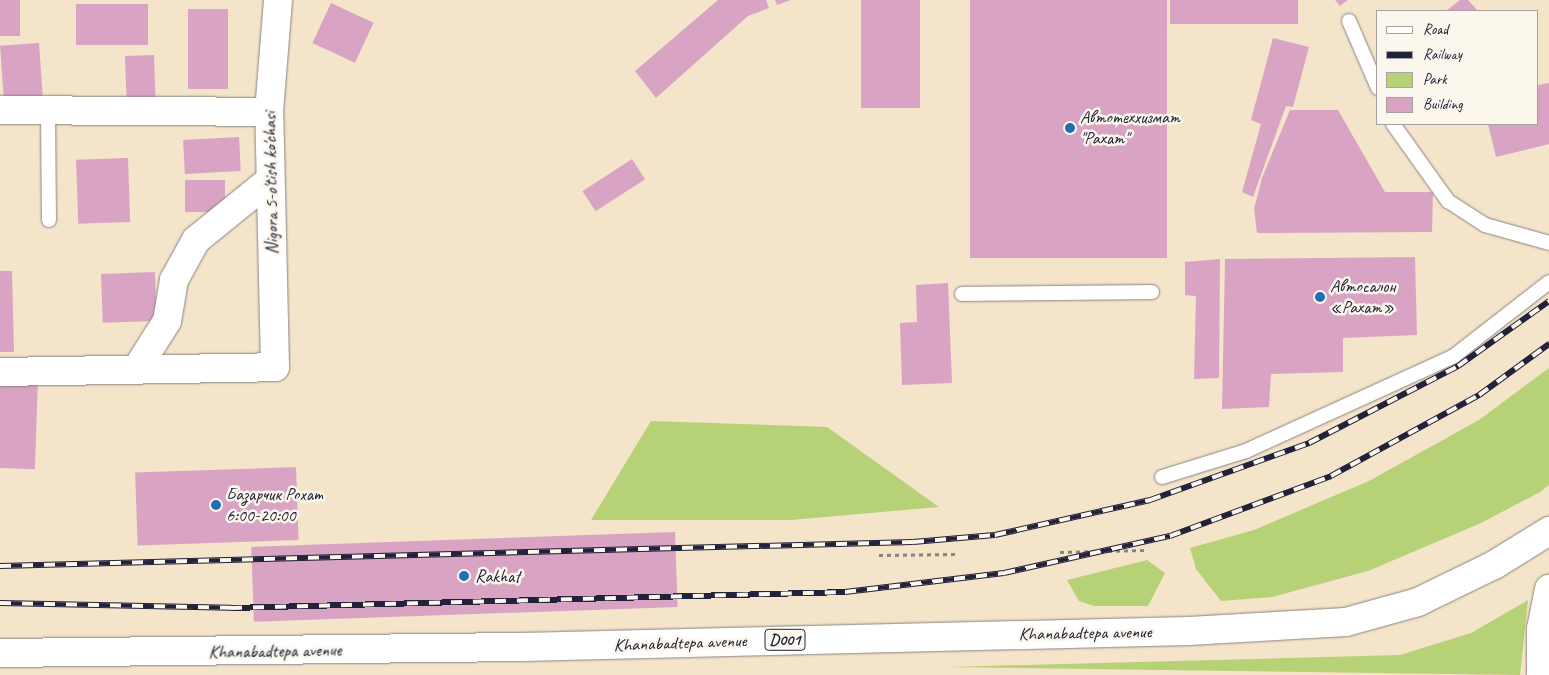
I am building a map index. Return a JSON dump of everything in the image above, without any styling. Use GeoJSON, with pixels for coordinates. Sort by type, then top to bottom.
{"type":"FeatureCollection","features":[{"type":"Feature","properties":{"kind":"main road","name":"Nigora 5-o'tish ko'chasi"},"geometry":{"type":"LineString","coordinates":[[136,370],[275,367],[269,112],[278,0]]}},
{"type":"Feature","properties":{"kind":"main road"},"geometry":{"type":"LineString","coordinates":[[0,110],[269,112]]}},
{"type":"Feature","properties":{"kind":"main road"},"geometry":{"type":"LineString","coordinates":[[0,372],[136,370],[168,321],[174,280],[196,240],[270,180]]}},
{"type":"Feature","properties":{"kind":"main road","name":"Khanabadtepa avenue"},"geometry":{"type":"LineString","coordinates":[[0,653],[522,647],[1189,631],[1346,622],[1418,602],[1494,565],[1549,531]]}},
{"type":"Feature","properties":{"kind":"main road"},"geometry":{"type":"LineString","coordinates":[[1541,675],[1541,629],[1549,589]]}},
{"type":"Feature","properties":{"kind":"lane"},"geometry":{"type":"LineString","coordinates":[[1349,21],[1376,83]]}},
{"type":"Feature","properties":{"kind":"lane"},"geometry":{"type":"LineString","coordinates":[[48,110],[49,220]]}},
{"type":"Feature","properties":{"kind":"lane"},"geometry":{"type":"LineString","coordinates":[[1394,125],[1448,201],[1485,225],[1549,243]]}},
{"type":"Feature","properties":{"kind":"lane"},"geometry":{"type":"LineString","coordinates":[[1162,477],[1246,451],[1445,360],[1549,282]]}},
{"type":"Feature","properties":{"kind":"lane"},"geometry":{"type":"LineString","coordinates":[[962,294],[1152,292]]}},
{"type":"Feature","properties":{"kind":"path"},"geometry":{"type":"LineString","coordinates":[[1060,552],[1146,550]]}},
{"type":"Feature","properties":{"kind":"path"},"geometry":{"type":"LineString","coordinates":[[879,555],[958,554]]}},
{"type":"Feature","properties":{"kind":"green space"},"geometry":{"type":"Polygon","coordinates":[[[1549,368],[1549,485],[1540,492],[1481,523],[1368,571],[1272,597],[1221,601],[1196,569],[1190,548],[1254,530],[1369,481],[1479,420],[1549,368]]]}},
{"type":"Feature","properties":{"kind":"green space"},"geometry":{"type":"Polygon","coordinates":[[[651,421],[827,427],[939,507],[791,520],[591,520],[651,421]]]}},
{"type":"Feature","properties":{"kind":"green space"},"geometry":{"type":"Polygon","coordinates":[[[1147,560],[1165,573],[1148,606],[1094,606],[1079,601],[1067,580],[1147,560]]]}},
{"type":"Feature","properties":{"kind":"green space"},"geometry":{"type":"Polygon","coordinates":[[[1528,600],[1520,675],[947,667],[1400,655],[1471,633],[1528,600]]]}},
{"type":"Feature","properties":{"kind":"building"},"geometry":{"type":"Polygon","coordinates":[[[0,0],[20,0],[20,36],[0,36],[0,0]]]}},
{"type":"Feature","properties":{"kind":"building"},"geometry":{"type":"Polygon","coordinates":[[[718,0],[766,0],[769,8],[748,16],[656,98],[635,71],[718,0]]]}},
{"type":"Feature","properties":{"kind":"building"},"geometry":{"type":"Polygon","coordinates":[[[775,0],[791,0],[777,5],[775,0]]]}},
{"type":"Feature","properties":{"kind":"building"},"geometry":{"type":"Polygon","coordinates":[[[861,0],[920,0],[920,108],[861,108],[861,0]]]}},
{"type":"Feature","properties":{"kind":"building","name":"Автотеххизмат \"Рахат\""},"geometry":{"type":"Polygon","coordinates":[[[970,0],[1167,0],[1167,258],[970,258],[970,0]]]}},
{"type":"Feature","properties":{"kind":"building"},"geometry":{"type":"Polygon","coordinates":[[[1170,0],[1298,0],[1298,24],[1170,24],[1170,0]]]}},
{"type":"Feature","properties":{"kind":"building"},"geometry":{"type":"Polygon","coordinates":[[[1335,0],[1348,0],[1340,6],[1335,0]]]}},
{"type":"Feature","properties":{"kind":"building"},"geometry":{"type":"Polygon","coordinates":[[[1460,0],[1468,0],[1477,10],[1447,10],[1460,0]]]}},
{"type":"Feature","properties":{"kind":"building"},"geometry":{"type":"Polygon","coordinates":[[[331,3],[374,23],[355,63],[312,43],[331,3]]]}},
{"type":"Feature","properties":{"kind":"building"},"geometry":{"type":"Polygon","coordinates":[[[76,4],[148,4],[148,45],[76,45],[76,4]]]}},
{"type":"Feature","properties":{"kind":"building"},"geometry":{"type":"Polygon","coordinates":[[[188,9],[228,9],[228,89],[188,89],[188,9]]]}},
{"type":"Feature","properties":{"kind":"building"},"geometry":{"type":"Polygon","coordinates":[[[1273,38],[1309,47],[1293,107],[1286,106],[1253,197],[1242,192],[1261,124],[1251,120],[1273,38]]]}},
{"type":"Feature","properties":{"kind":"building"},"geometry":{"type":"Polygon","coordinates":[[[39,43],[43,104],[4,107],[0,46],[39,43]]]}},
{"type":"Feature","properties":{"kind":"building"},"geometry":{"type":"Polygon","coordinates":[[[154,55],[156,101],[127,102],[125,56],[154,55]]]}},
{"type":"Feature","properties":{"kind":"building"},"geometry":{"type":"Polygon","coordinates":[[[1549,83],[1549,144],[1496,157],[1488,125],[1539,125],[1539,85],[1549,83]]]}},
{"type":"Feature","properties":{"kind":"building"},"geometry":{"type":"Polygon","coordinates":[[[1290,110],[1338,110],[1385,192],[1433,192],[1432,232],[1257,233],[1254,209],[1262,178],[1290,110]]]}},
{"type":"Feature","properties":{"kind":"building"},"geometry":{"type":"Polygon","coordinates":[[[239,137],[241,171],[185,174],[183,140],[239,137]]]}},
{"type":"Feature","properties":{"kind":"building"},"geometry":{"type":"Polygon","coordinates":[[[128,158],[130,222],[78,224],[76,160],[128,158]]]}},
{"type":"Feature","properties":{"kind":"building"},"geometry":{"type":"Polygon","coordinates":[[[632,159],[645,179],[596,211],[583,191],[632,159]]]}},
{"type":"Feature","properties":{"kind":"building"},"geometry":{"type":"Polygon","coordinates":[[[185,180],[225,180],[225,212],[185,212],[185,180]]]}},
{"type":"Feature","properties":{"kind":"building","name":"Автосалон «Рахат»"},"geometry":{"type":"Polygon","coordinates":[[[1415,257],[1417,335],[1343,338],[1343,372],[1271,374],[1269,407],[1222,409],[1225,259],[1415,257]]]}},
{"type":"Feature","properties":{"kind":"building"},"geometry":{"type":"Polygon","coordinates":[[[1220,259],[1219,378],[1194,379],[1196,296],[1185,295],[1185,262],[1220,259]]]}},
{"type":"Feature","properties":{"kind":"building"},"geometry":{"type":"Polygon","coordinates":[[[0,271],[12,271],[14,352],[0,352],[0,271]]]}},
{"type":"Feature","properties":{"kind":"building"},"geometry":{"type":"Polygon","coordinates":[[[155,272],[157,321],[103,323],[101,274],[155,272]]]}},
{"type":"Feature","properties":{"kind":"building"},"geometry":{"type":"Polygon","coordinates":[[[948,283],[952,383],[902,385],[900,323],[917,322],[916,285],[948,283]]]}},
{"type":"Feature","properties":{"kind":"building"},"geometry":{"type":"Polygon","coordinates":[[[0,379],[38,380],[35,469],[0,468],[0,379]]]}},
{"type":"Feature","properties":{"kind":"building","name":"Базарчик Рохат 6:00-20:00"},"geometry":{"type":"Polygon","coordinates":[[[296,467],[299,540],[138,546],[135,473],[296,467]]]}},
{"type":"Feature","properties":{"kind":"building"},"geometry":{"type":"Polygon","coordinates":[[[675,532],[678,607],[254,622],[251,547],[675,532]]]}},
{"type":"Feature","properties":{"kind":"railway"},"geometry":{"type":"LineString","coordinates":[[0,566],[913,542],[995,535],[1150,500],[1309,443],[1458,366],[1549,301]]}},
{"type":"Feature","properties":{"kind":"railway"},"geometry":{"type":"LineString","coordinates":[[0,603],[231,608],[845,592],[1004,573],[1170,536],[1331,476],[1479,395],[1549,344]]}},
{"type":"Feature","properties":{"kind":"place","name":"Автотеххизмат \"Рахат\""},"geometry":{"type":"Point","coordinates":[1070,128]}},
{"type":"Feature","properties":{"kind":"place","name":"Автосалон «Рахат»"},"geometry":{"type":"Point","coordinates":[1320,297]}},
{"type":"Feature","properties":{"kind":"place","name":"Базарчик Рохат 6:00-20:00"},"geometry":{"type":"Point","coordinates":[216,505]}},
{"type":"Feature","properties":{"kind":"place","name":"Rakhat"},"geometry":{"type":"Point","coordinates":[464,576]}}]}
